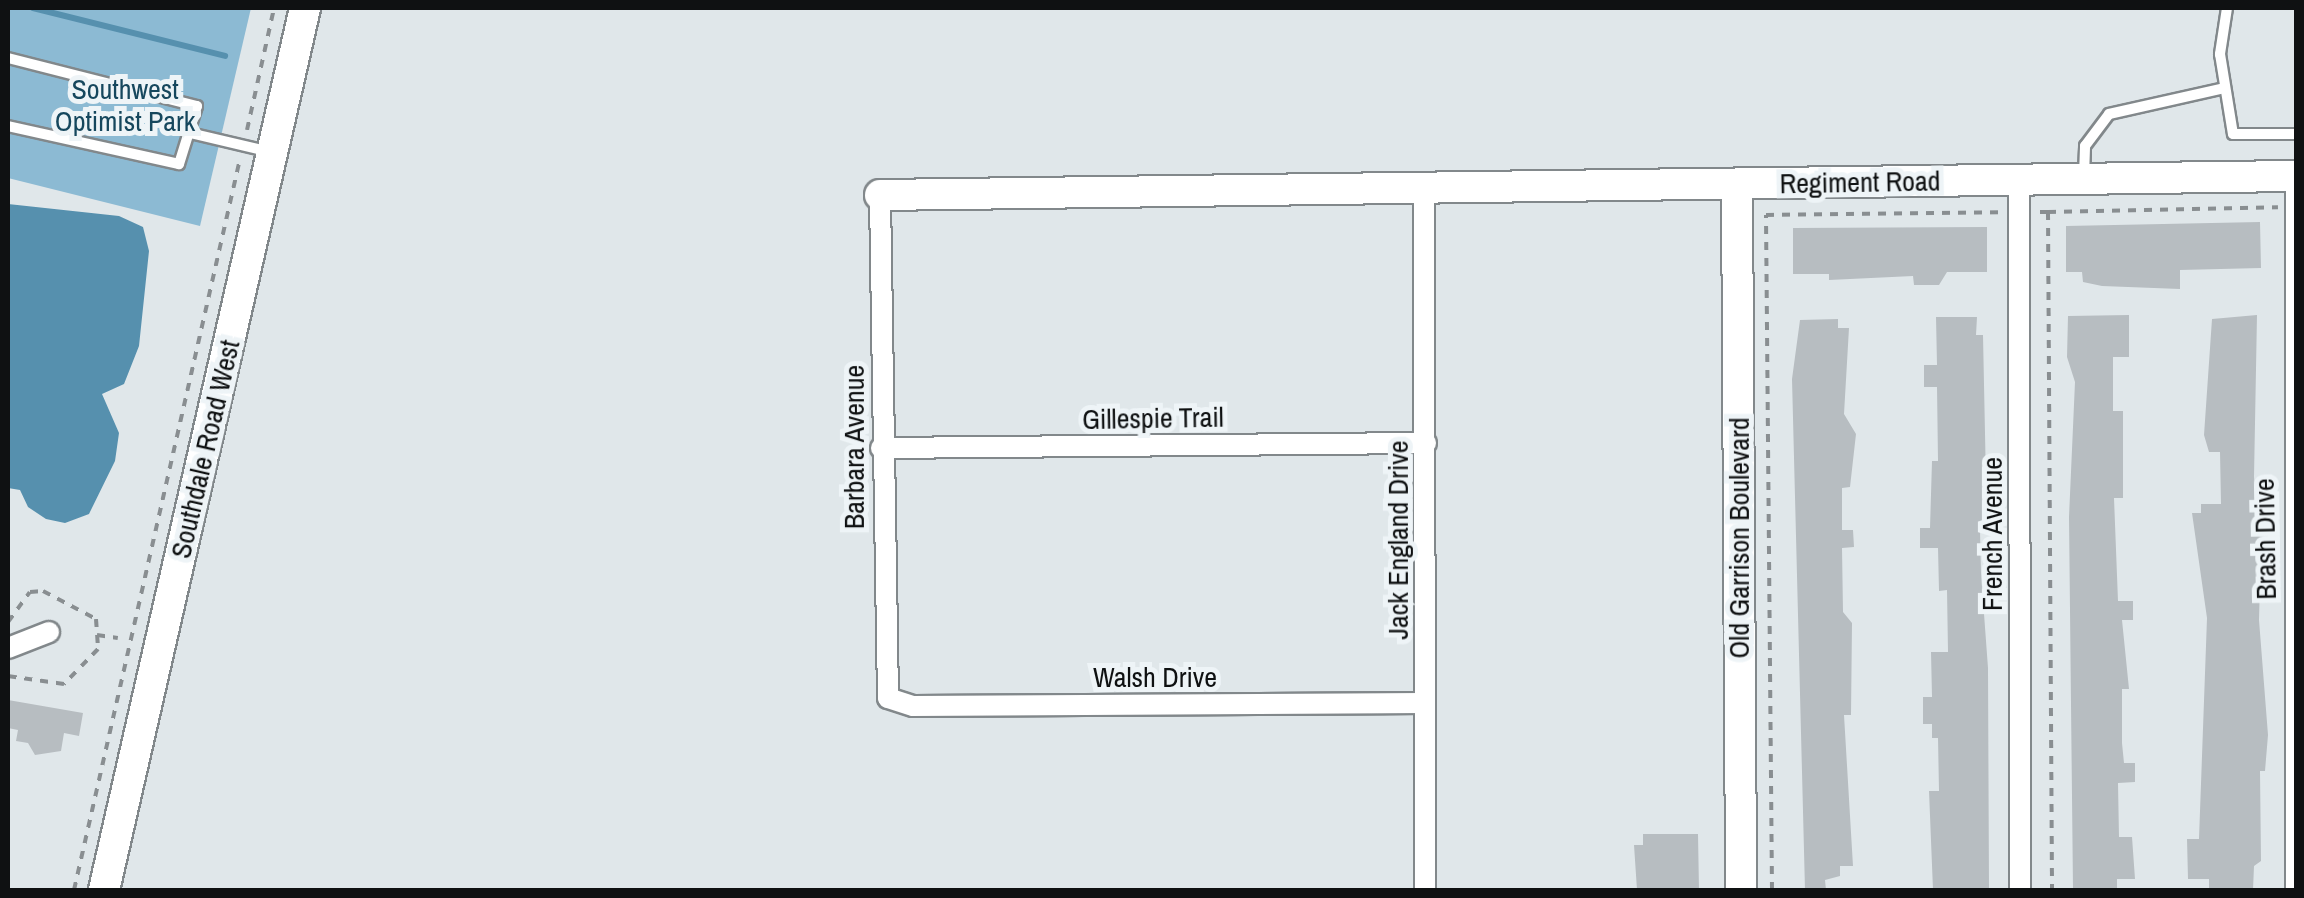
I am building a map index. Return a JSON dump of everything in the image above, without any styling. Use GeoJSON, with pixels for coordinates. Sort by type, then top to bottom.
{"type":"FeatureCollection","features":[{"type":"Feature","properties":{"kind":"street","name":"Southdale Road West"},"geometry":{"type":"LineString","coordinates":[[104,890],[258,149],[305,8]]}},
{"type":"Feature","properties":{"kind":"street","name":"Regiment Road"},"geometry":{"type":"LineString","coordinates":[[880,194],[2296,176]]}},
{"type":"Feature","properties":{"kind":"street","name":"French Avenue"},"geometry":{"type":"LineString","coordinates":[[2019,178],[2020,890]]}},
{"type":"Feature","properties":{"kind":"street","name":"Old Garrison Boulevard"},"geometry":{"type":"LineString","coordinates":[[1738,184],[1741,890]]}},
{"type":"Feature","properties":{"kind":"street","name":"Brash Drive"},"geometry":{"type":"LineString","coordinates":[[2296,186],[2296,890]]}},
{"type":"Feature","properties":{"kind":"street","name":"Jack England Drive"},"geometry":{"type":"LineString","coordinates":[[1424,190],[1426,890]]}},
{"type":"Feature","properties":{"kind":"street","name":"Barbara Avenue"},"geometry":{"type":"LineString","coordinates":[[880,194],[880,448],[888,698]]}},
{"type":"Feature","properties":{"kind":"street","name":"Gillespie Trail"},"geometry":{"type":"LineString","coordinates":[[880,448],[1426,443]]}},
{"type":"Feature","properties":{"kind":"street"},"geometry":{"type":"LineString","coordinates":[[8,648],[49,632]]}},
{"type":"Feature","properties":{"kind":"street","name":"Walsh Drive"},"geometry":{"type":"LineString","coordinates":[[888,698],[913,706],[1424,703]]}},
{"type":"Feature","properties":{"kind":"lane"},"geometry":{"type":"LineString","coordinates":[[2227,8],[2220,54],[2232,134],[2296,134]]}},
{"type":"Feature","properties":{"kind":"lane"},"geometry":{"type":"LineString","coordinates":[[8,58],[194,101],[190,133],[178,164],[8,126]]}},
{"type":"Feature","properties":{"kind":"lane"},"geometry":{"type":"LineString","coordinates":[[2084,178],[2085,146],[2109,114],[2224,88]]}},
{"type":"Feature","properties":{"kind":"lane"},"geometry":{"type":"LineString","coordinates":[[190,133],[258,149]]}},
{"type":"Feature","properties":{"kind":"path"},"geometry":{"type":"LineString","coordinates":[[74,890],[258,149],[274,8]]}},
{"type":"Feature","properties":{"kind":"path"},"geometry":{"type":"LineString","coordinates":[[2030,212],[2266,205]]}},
{"type":"Feature","properties":{"kind":"path"},"geometry":{"type":"LineString","coordinates":[[1772,890],[1766,215],[2013,212]]}},
{"type":"Feature","properties":{"kind":"path"},"geometry":{"type":"LineString","coordinates":[[2048,212],[2052,890]]}},
{"type":"Feature","properties":{"kind":"path"},"geometry":{"type":"LineString","coordinates":[[96,635],[118,638]]}},
{"type":"Feature","properties":{"kind":"green space","name":"Southwest Optimist Park"},"geometry":{"type":"Polygon","coordinates":[[[8,8],[251,8],[200,226],[8,178],[8,8]]]}},
{"type":"Feature","properties":{"kind":"shaded area"},"geometry":{"type":"Polygon","coordinates":[[[8,204],[119,216],[143,227],[149,251],[139,346],[124,384],[102,394],[119,433],[115,461],[89,514],[65,523],[46,519],[28,507],[20,490],[8,488],[8,204]]]}},
{"type":"Feature","properties":{"kind":"building"},"geometry":{"type":"Polygon","coordinates":[[[2260,222],[2261,268],[2180,270],[2180,289],[2102,286],[2083,282],[2082,272],[2066,272],[2066,226],[2260,222]]]}},
{"type":"Feature","properties":{"kind":"building"},"geometry":{"type":"Polygon","coordinates":[[[1987,227],[1987,272],[1947,272],[1939,285],[1914,285],[1913,276],[1829,280],[1829,274],[1793,274],[1793,228],[1987,227]]]}},
{"type":"Feature","properties":{"kind":"building"},"geometry":{"type":"Polygon","coordinates":[[[2129,315],[2129,357],[2113,357],[2113,411],[2123,411],[2123,498],[2114,498],[2118,601],[2133,601],[2133,620],[2122,620],[2129,689],[2122,689],[2122,743],[2124,763],[2135,763],[2135,782],[2118,783],[2119,837],[2132,837],[2135,879],[2117,879],[2117,890],[2073,890],[2069,517],[2075,382],[2067,357],[2068,316],[2129,315]]]}},
{"type":"Feature","properties":{"kind":"building"},"geometry":{"type":"Polygon","coordinates":[[[2257,315],[2254,477],[2258,524],[2267,524],[2268,542],[2261,547],[2259,620],[2268,735],[2265,771],[2260,771],[2261,861],[2254,866],[2253,890],[2209,890],[2209,879],[2188,879],[2187,839],[2199,839],[2207,618],[2192,513],[2201,513],[2201,504],[2221,504],[2220,452],[2209,452],[2204,435],[2212,319],[2257,315]]]}},
{"type":"Feature","properties":{"kind":"building"},"geometry":{"type":"Polygon","coordinates":[[[1936,317],[1977,317],[1976,335],[1983,335],[1987,531],[1980,531],[1988,668],[1989,890],[1933,890],[1929,791],[1939,791],[1938,738],[1932,738],[1932,724],[1923,724],[1923,697],[1932,697],[1931,652],[1948,652],[1947,590],[1939,591],[1938,548],[1920,548],[1920,528],[1930,528],[1932,461],[1938,461],[1937,387],[1924,387],[1924,365],[1937,365],[1936,317]]]}},
{"type":"Feature","properties":{"kind":"building"},"geometry":{"type":"Polygon","coordinates":[[[1838,319],[1838,328],[1849,328],[1844,414],[1856,434],[1850,487],[1842,488],[1842,530],[1853,530],[1854,547],[1842,548],[1843,612],[1852,623],[1851,715],[1844,715],[1853,866],[1840,866],[1840,876],[1825,880],[1826,890],[1805,890],[1792,379],[1800,320],[1838,319]]]}},
{"type":"Feature","properties":{"kind":"building"},"geometry":{"type":"Polygon","coordinates":[[[8,700],[83,713],[79,736],[64,733],[61,751],[35,755],[28,743],[16,741],[18,730],[8,728],[8,700]]]}},
{"type":"Feature","properties":{"kind":"building"},"geometry":{"type":"Polygon","coordinates":[[[1643,834],[1698,834],[1699,890],[1637,890],[1634,845],[1643,845],[1643,834]]]}},
{"type":"Feature","properties":{"kind":"waterway"},"geometry":{"type":"LineString","coordinates":[[33,8],[225,56]]}}]}
